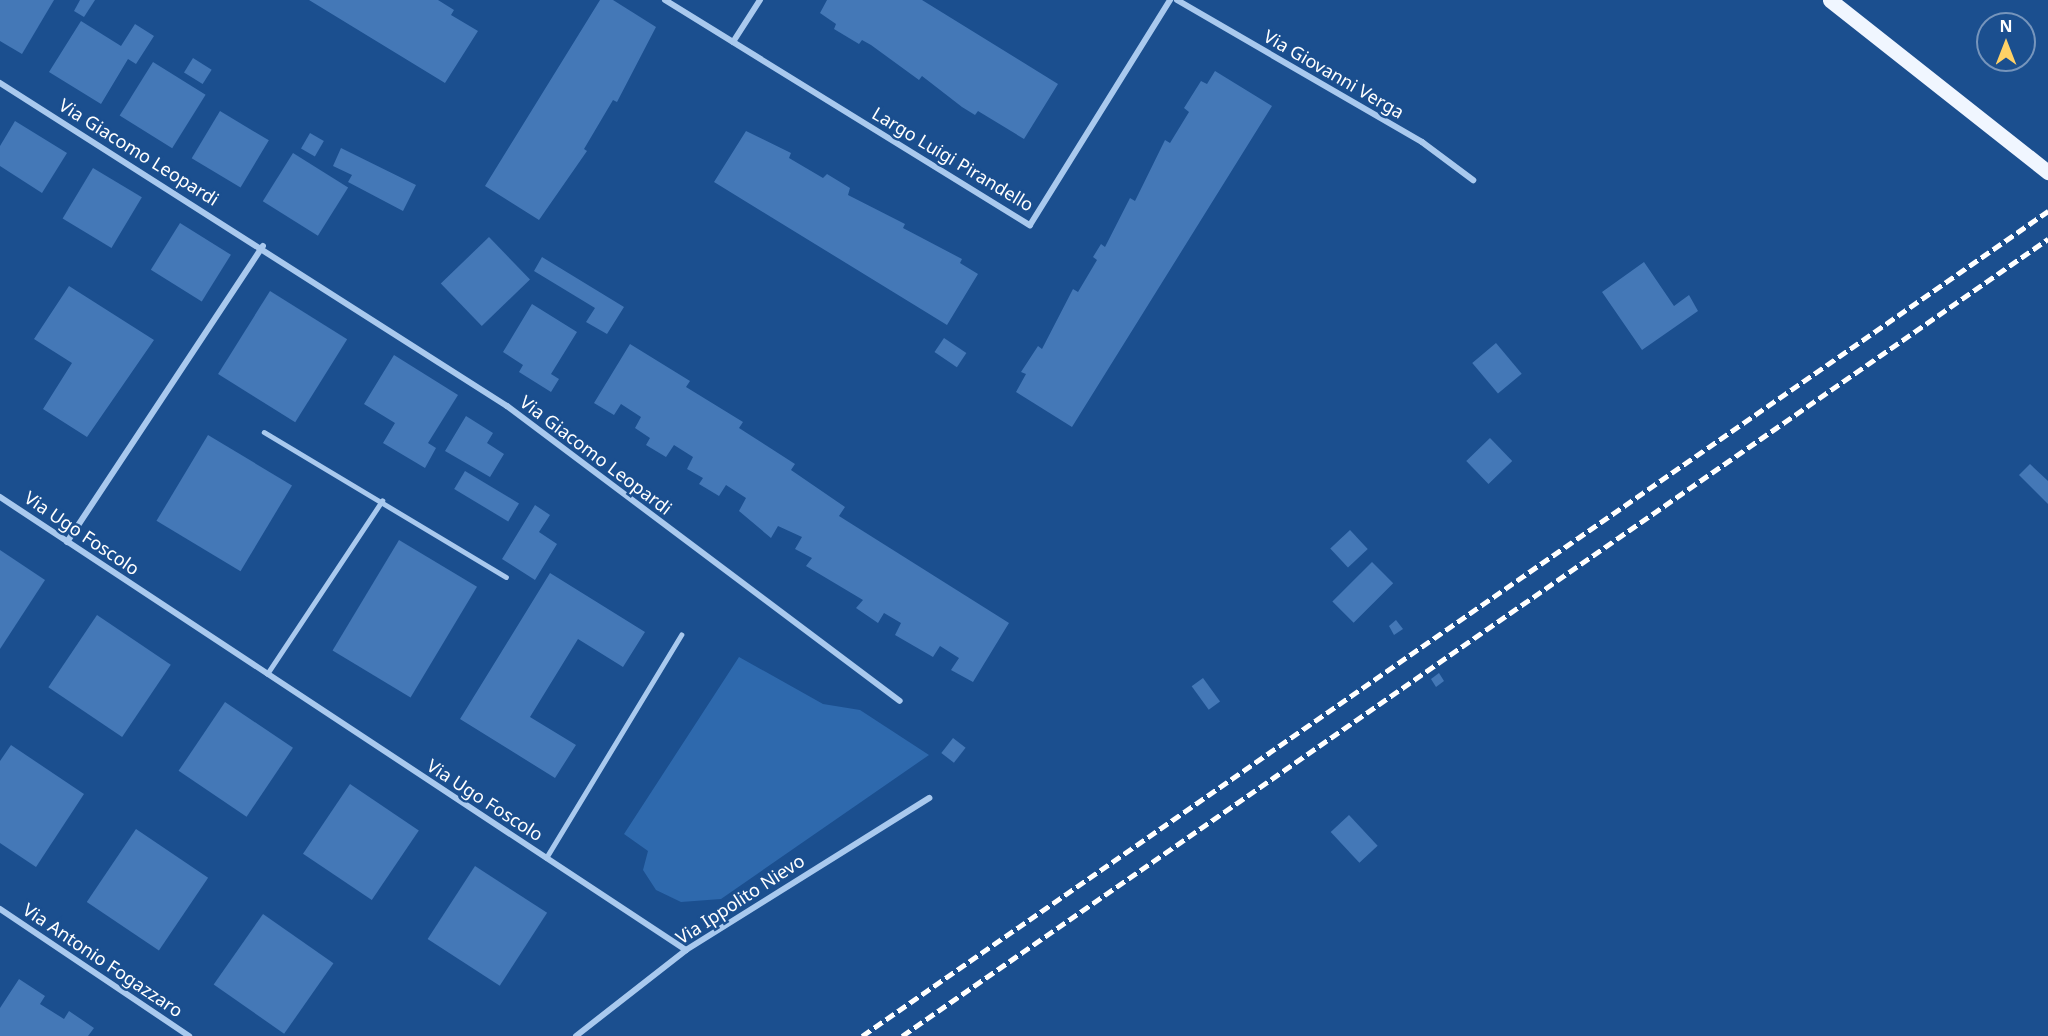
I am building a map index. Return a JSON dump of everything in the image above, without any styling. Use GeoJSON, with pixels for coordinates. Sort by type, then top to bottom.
{"type":"FeatureCollection","features":[{"type":"Feature","properties":{"kind":"main road"},"geometry":{"type":"LineString","coordinates":[[1830,0],[2048,172]]}},
{"type":"Feature","properties":{"kind":"street","name":"Largo Luigi Pirandello"},"geometry":{"type":"LineString","coordinates":[[664,0],[1030,225],[1170,0]]}},
{"type":"Feature","properties":{"kind":"street"},"geometry":{"type":"LineString","coordinates":[[733,42],[760,0]]}},
{"type":"Feature","properties":{"kind":"street","name":"Via Giovanni Verga"},"geometry":{"type":"LineString","coordinates":[[1176,0],[1422,142],[1473,180]]}},
{"type":"Feature","properties":{"kind":"street","name":"Via Giacomo Leopardi"},"geometry":{"type":"LineString","coordinates":[[0,83],[263,246],[507,406],[900,701]]}},
{"type":"Feature","properties":{"kind":"street"},"geometry":{"type":"LineString","coordinates":[[67,542],[263,246]]}},
{"type":"Feature","properties":{"kind":"street","name":"Via Ugo Foscolo"},"geometry":{"type":"LineString","coordinates":[[0,497],[686,950]]}},
{"type":"Feature","properties":{"kind":"street","name":"Via Ippolito Nievo"},"geometry":{"type":"LineString","coordinates":[[576,1036],[686,950],[929,798]]}},
{"type":"Feature","properties":{"kind":"street","name":"Via Antonio Fogazzaro"},"geometry":{"type":"LineString","coordinates":[[0,909],[189,1036]]}},
{"type":"Feature","properties":{"kind":"lane"},"geometry":{"type":"LineString","coordinates":[[264,432],[506,577]]}},
{"type":"Feature","properties":{"kind":"lane"},"geometry":{"type":"LineString","coordinates":[[267,674],[382,501]]}},
{"type":"Feature","properties":{"kind":"lane"},"geometry":{"type":"LineString","coordinates":[[546,858],[681,635]]}},
{"type":"Feature","properties":{"kind":"shaded area"},"geometry":{"type":"Polygon","coordinates":[[[739,657],[823,704],[860,710],[929,755],[721,899],[681,902],[656,890],[643,870],[648,851],[624,834],[739,657]]]}},
{"type":"Feature","properties":{"kind":"building"},"geometry":{"type":"Polygon","coordinates":[[[0,0],[54,0],[22,54],[0,41],[0,0]]]}},
{"type":"Feature","properties":{"kind":"building"},"geometry":{"type":"Polygon","coordinates":[[[80,0],[95,0],[84,17],[74,11],[80,0]]]}},
{"type":"Feature","properties":{"kind":"building"},"geometry":{"type":"Polygon","coordinates":[[[309,0],[438,0],[454,10],[451,15],[478,31],[445,83],[309,0]]]}},
{"type":"Feature","properties":{"kind":"building"},"geometry":{"type":"Polygon","coordinates":[[[600,0],[613,0],[656,27],[617,102],[613,100],[584,149],[587,151],[539,220],[485,186],[600,0]]]}},
{"type":"Feature","properties":{"kind":"building"},"geometry":{"type":"Polygon","coordinates":[[[827,0],[922,0],[1058,84],[1024,139],[978,111],[975,115],[922,76],[919,80],[871,45],[862,40],[859,44],[834,29],[836,24],[820,13],[827,0]]]}},
{"type":"Feature","properties":{"kind":"building"},"geometry":{"type":"Polygon","coordinates":[[[81,21],[121,46],[135,24],[154,36],[136,64],[128,59],[101,104],[49,72],[81,21]]]}},
{"type":"Feature","properties":{"kind":"building"},"geometry":{"type":"Polygon","coordinates":[[[193,58],[212,70],[203,84],[184,72],[193,58]]]}},
{"type":"Feature","properties":{"kind":"building"},"geometry":{"type":"Polygon","coordinates":[[[153,62],[206,95],[172,148],[120,115],[153,62]]]}},
{"type":"Feature","properties":{"kind":"building"},"geometry":{"type":"Polygon","coordinates":[[[1215,71],[1272,106],[1072,427],[1016,392],[1026,374],[1021,372],[1038,346],[1042,349],[1073,289],[1078,292],[1097,260],[1093,257],[1101,244],[1105,247],[1130,198],[1135,201],[1165,140],[1170,143],[1189,112],[1184,108],[1201,81],[1207,84],[1215,71]]]}},
{"type":"Feature","properties":{"kind":"building"},"geometry":{"type":"Polygon","coordinates":[[[220,111],[269,140],[241,188],[192,158],[220,111]]]}},
{"type":"Feature","properties":{"kind":"building"},"geometry":{"type":"Polygon","coordinates":[[[15,121],[67,153],[42,193],[0,166],[0,146],[15,121]]]}},
{"type":"Feature","properties":{"kind":"building"},"geometry":{"type":"Polygon","coordinates":[[[746,131],[791,153],[789,158],[823,178],[827,174],[850,188],[848,195],[905,224],[903,228],[962,259],[960,263],[978,274],[947,325],[714,182],[746,131]]]}},
{"type":"Feature","properties":{"kind":"building"},"geometry":{"type":"Polygon","coordinates":[[[310,133],[324,141],[315,157],[301,149],[310,133]]]}},
{"type":"Feature","properties":{"kind":"building"},"geometry":{"type":"Polygon","coordinates":[[[341,148],[416,185],[403,211],[348,182],[352,175],[333,166],[341,148]]]}},
{"type":"Feature","properties":{"kind":"building"},"geometry":{"type":"Polygon","coordinates":[[[293,153],[348,187],[318,236],[263,201],[293,153]]]}},
{"type":"Feature","properties":{"kind":"building"},"geometry":{"type":"Polygon","coordinates":[[[93,168],[142,197],[111,248],[63,219],[93,168]]]}},
{"type":"Feature","properties":{"kind":"building"},"geometry":{"type":"Polygon","coordinates":[[[180,223],[231,255],[202,301],[151,270],[180,223]]]}},
{"type":"Feature","properties":{"kind":"building"},"geometry":{"type":"Polygon","coordinates":[[[489,237],[530,279],[482,326],[441,284],[489,237]]]}},
{"type":"Feature","properties":{"kind":"building"},"geometry":{"type":"Polygon","coordinates":[[[542,257],[624,307],[607,334],[586,322],[595,308],[534,271],[542,257]]]}},
{"type":"Feature","properties":{"kind":"building"},"geometry":{"type":"Polygon","coordinates":[[[1644,262],[1674,306],[1689,295],[1698,311],[1642,350],[1602,292],[1644,262]]]}},
{"type":"Feature","properties":{"kind":"building"},"geometry":{"type":"Polygon","coordinates":[[[69,286],[154,340],[87,437],[43,409],[72,363],[34,339],[69,286]]]}},
{"type":"Feature","properties":{"kind":"building"},"geometry":{"type":"Polygon","coordinates":[[[270,291],[347,339],[295,422],[218,374],[270,291]]]}},
{"type":"Feature","properties":{"kind":"building"},"geometry":{"type":"Polygon","coordinates":[[[532,304],[577,332],[551,374],[559,379],[551,392],[519,372],[523,365],[503,352],[532,304]]]}},
{"type":"Feature","properties":{"kind":"building"},"geometry":{"type":"Polygon","coordinates":[[[944,338],[966,353],[957,367],[934,352],[944,338]]]}},
{"type":"Feature","properties":{"kind":"building"},"geometry":{"type":"Polygon","coordinates":[[[1496,343],[1522,374],[1498,394],[1472,363],[1496,343]]]}},
{"type":"Feature","properties":{"kind":"building"},"geometry":{"type":"Polygon","coordinates":[[[630,344],[690,381],[686,387],[743,422],[739,428],[795,464],[791,470],[845,507],[839,516],[1009,623],[973,682],[951,670],[959,658],[940,646],[933,657],[895,635],[901,623],[884,613],[878,623],[856,608],[863,600],[806,566],[812,558],[795,549],[802,537],[778,526],[771,538],[739,511],[746,498],[726,485],[719,496],[699,484],[703,478],[687,469],[693,457],[674,445],[666,457],[646,445],[650,438],[635,428],[641,417],[621,404],[614,415],[594,403],[630,344]]]}},
{"type":"Feature","properties":{"kind":"building"},"geometry":{"type":"Polygon","coordinates":[[[394,355],[458,395],[428,443],[436,448],[425,468],[383,443],[395,423],[364,404],[394,355]]]}},
{"type":"Feature","properties":{"kind":"building"},"geometry":{"type":"Polygon","coordinates":[[[466,416],[493,433],[487,443],[504,454],[490,477],[445,451],[466,416]]]}},
{"type":"Feature","properties":{"kind":"building"},"geometry":{"type":"Polygon","coordinates":[[[208,435],[292,485],[240,571],[156,521],[208,435]]]}},
{"type":"Feature","properties":{"kind":"building"},"geometry":{"type":"Polygon","coordinates":[[[1490,438],[1512,461],[1488,484],[1466,461],[1490,438]]]}},
{"type":"Feature","properties":{"kind":"building"},"geometry":{"type":"Polygon","coordinates":[[[2030,464],[2048,481],[2048,504],[2019,475],[2030,464]]]}},
{"type":"Feature","properties":{"kind":"building"},"geometry":{"type":"Polygon","coordinates":[[[465,471],[519,503],[508,521],[454,489],[465,471]]]}},
{"type":"Feature","properties":{"kind":"building"},"geometry":{"type":"Polygon","coordinates":[[[535,505],[550,515],[539,532],[557,544],[535,580],[502,559],[535,505]]]}},
{"type":"Feature","properties":{"kind":"building"},"geometry":{"type":"Polygon","coordinates":[[[1350,530],[1368,549],[1348,567],[1330,548],[1350,530]]]}},
{"type":"Feature","properties":{"kind":"building"},"geometry":{"type":"Polygon","coordinates":[[[399,540],[477,587],[411,697],[333,651],[399,540]]]}},
{"type":"Feature","properties":{"kind":"building"},"geometry":{"type":"Polygon","coordinates":[[[0,550],[45,580],[0,649],[0,550]]]}},
{"type":"Feature","properties":{"kind":"building"},"geometry":{"type":"Polygon","coordinates":[[[1372,562],[1393,583],[1354,623],[1332,602],[1372,562]]]}},
{"type":"Feature","properties":{"kind":"building"},"geometry":{"type":"Polygon","coordinates":[[[550,573],[645,632],[623,667],[578,639],[530,717],[576,745],[555,778],[460,719],[550,573]]]}},
{"type":"Feature","properties":{"kind":"building"},"geometry":{"type":"Polygon","coordinates":[[[97,615],[171,665],[122,737],[48,687],[97,615]]]}},
{"type":"Feature","properties":{"kind":"building"},"geometry":{"type":"Polygon","coordinates":[[[1396,620],[1403,629],[1394,635],[1389,626],[1396,620]]]}},
{"type":"Feature","properties":{"kind":"building"},"geometry":{"type":"Polygon","coordinates":[[[1439,673],[1444,681],[1436,687],[1431,679],[1439,673]]]}},
{"type":"Feature","properties":{"kind":"building"},"geometry":{"type":"Polygon","coordinates":[[[1203,678],[1220,701],[1209,710],[1192,686],[1203,678]]]}},
{"type":"Feature","properties":{"kind":"building"},"geometry":{"type":"Polygon","coordinates":[[[225,702],[293,748],[247,817],[179,771],[225,702]]]}},
{"type":"Feature","properties":{"kind":"building"},"geometry":{"type":"Polygon","coordinates":[[[953,738],[966,748],[954,763],[941,753],[953,738]]]}},
{"type":"Feature","properties":{"kind":"building"},"geometry":{"type":"Polygon","coordinates":[[[11,745],[84,794],[36,867],[0,843],[0,761],[11,745]]]}},
{"type":"Feature","properties":{"kind":"building"},"geometry":{"type":"Polygon","coordinates":[[[350,784],[419,830],[372,900],[303,854],[350,784]]]}},
{"type":"Feature","properties":{"kind":"building"},"geometry":{"type":"Polygon","coordinates":[[[1349,815],[1378,846],[1359,863],[1331,832],[1349,815]]]}},
{"type":"Feature","properties":{"kind":"building"},"geometry":{"type":"Polygon","coordinates":[[[136,829],[208,878],[159,951],[87,902],[136,829]]]}},
{"type":"Feature","properties":{"kind":"building"},"geometry":{"type":"Polygon","coordinates":[[[475,866],[547,913],[500,986],[428,939],[475,866]]]}},
{"type":"Feature","properties":{"kind":"building"},"geometry":{"type":"Polygon","coordinates":[[[263,914],[333,963],[284,1034],[214,984],[263,914]]]}},
{"type":"Feature","properties":{"kind":"building"},"geometry":{"type":"Polygon","coordinates":[[[19,979],[45,996],[40,1004],[64,1019],[69,1011],[94,1028],[88,1036],[0,1036],[0,1008],[19,979]]]}},
{"type":"Feature","properties":{"kind":"railway"},"geometry":{"type":"LineString","coordinates":[[862,1036],[2048,211]]}},
{"type":"Feature","properties":{"kind":"railway"},"geometry":{"type":"LineString","coordinates":[[902,1036],[2048,239]]}}]}
